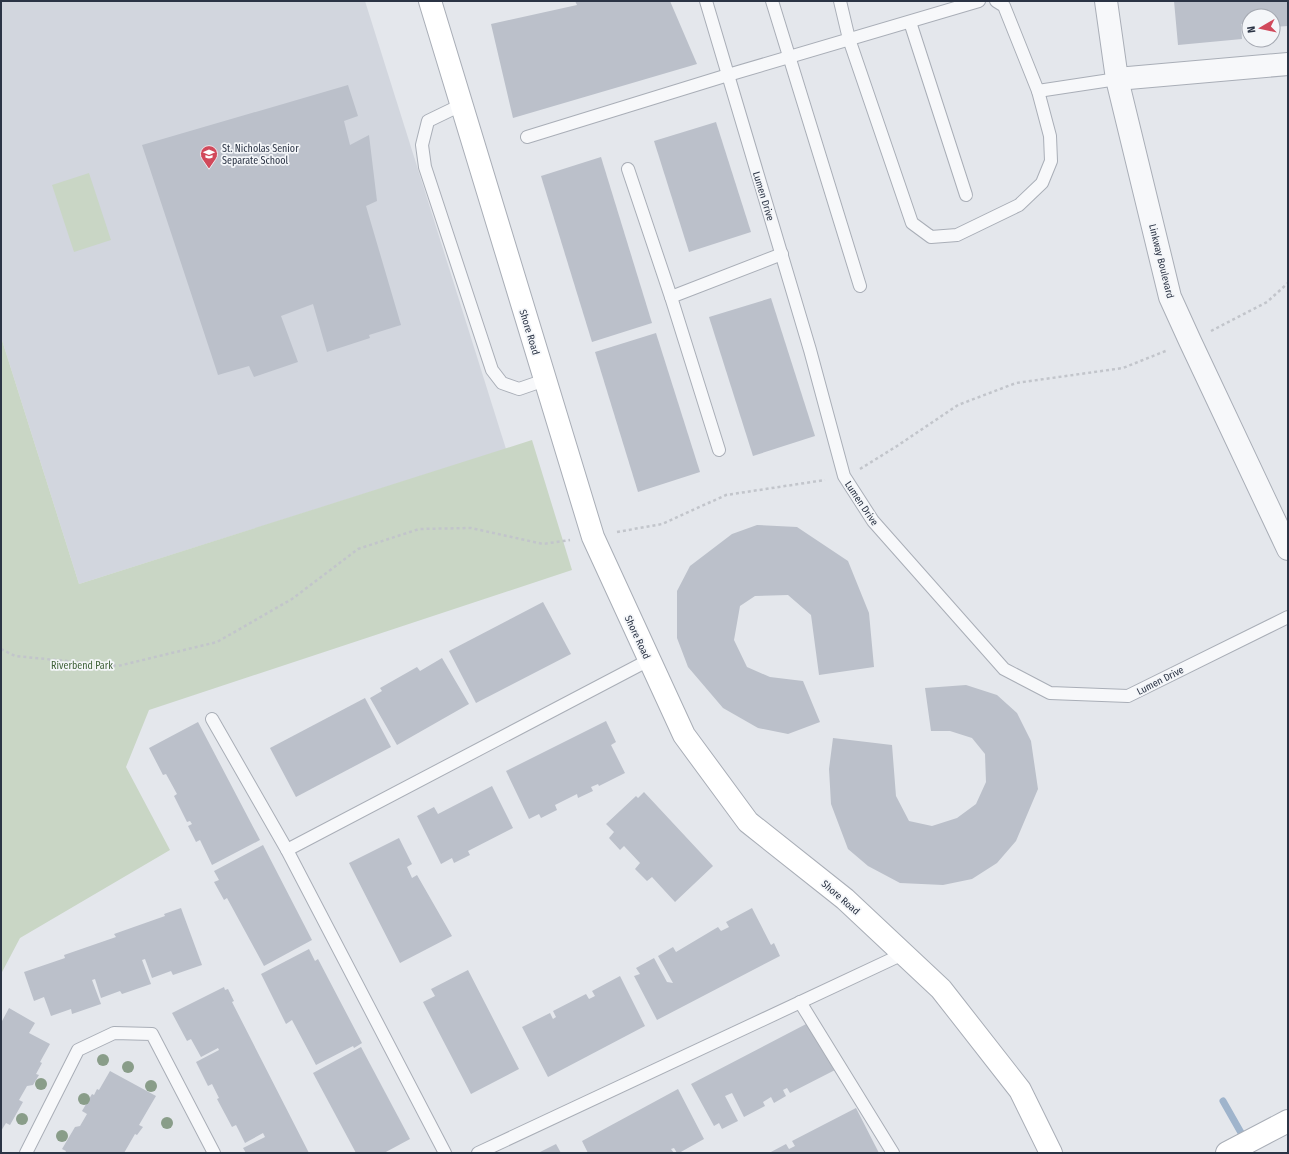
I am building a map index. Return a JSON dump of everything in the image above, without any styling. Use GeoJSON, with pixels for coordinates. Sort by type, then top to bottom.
{"type":"FeatureCollection","features":[{"type":"Feature","properties":{"kind":"street","name":"Shore Road"},"geometry":{"type":"LineString","coordinates":[[430,1],[593,537],[684,735],[748,822],[845,899],[941,989],[1020,1090],[1051,1153]]}},
{"type":"Feature","properties":{"kind":"street","name":"Linkway Boulevard"},"geometry":{"type":"LineString","coordinates":[[1106,1],[1117,79],[1170,297],[1288,549]]}},
{"type":"Feature","properties":{"kind":"street"},"geometry":{"type":"LineString","coordinates":[[1117,79],[1288,64]]}},
{"type":"Feature","properties":{"kind":"street"},"geometry":{"type":"LineString","coordinates":[[1226,1153],[1288,1121]]}},
{"type":"Feature","properties":{"kind":"lane","name":"Lumen Drive"},"geometry":{"type":"LineString","coordinates":[[706,1],[810,350],[844,476],[873,521],[1004,669],[1050,693],[1128,696],[1288,616]]}},
{"type":"Feature","properties":{"kind":"lane"},"geometry":{"type":"LineString","coordinates":[[772,1],[860,286]]}},
{"type":"Feature","properties":{"kind":"lane"},"geometry":{"type":"LineString","coordinates":[[840,1],[849,40],[912,223],[931,236],[957,235],[1019,205],[1042,183],[1051,161],[1050,136],[1038,91],[1004,6],[996,1]]}},
{"type":"Feature","properties":{"kind":"lane"},"geometry":{"type":"LineString","coordinates":[[527,137],[728,75],[979,1]]}},
{"type":"Feature","properties":{"kind":"lane"},"geometry":{"type":"LineString","coordinates":[[910,22],[966,195]]}},
{"type":"Feature","properties":{"kind":"lane"},"geometry":{"type":"LineString","coordinates":[[1038,91],[1117,79]]}},
{"type":"Feature","properties":{"kind":"lane"},"geometry":{"type":"LineString","coordinates":[[461,105],[428,121],[422,144],[425,168],[492,370],[502,383],[519,389],[545,380]]}},
{"type":"Feature","properties":{"kind":"lane"},"geometry":{"type":"LineString","coordinates":[[628,169],[671,297],[719,450]]}},
{"type":"Feature","properties":{"kind":"lane"},"geometry":{"type":"LineString","coordinates":[[671,297],[782,254]]}},
{"type":"Feature","properties":{"kind":"lane"},"geometry":{"type":"LineString","coordinates":[[287,850],[649,660]]}},
{"type":"Feature","properties":{"kind":"lane"},"geometry":{"type":"LineString","coordinates":[[212,720],[287,850],[445,1153]]}},
{"type":"Feature","properties":{"kind":"lane"},"geometry":{"type":"LineString","coordinates":[[478,1153],[903,954]]}},
{"type":"Feature","properties":{"kind":"lane"},"geometry":{"type":"LineString","coordinates":[[800,1002],[893,1153]]}},
{"type":"Feature","properties":{"kind":"lane"},"geometry":{"type":"LineString","coordinates":[[26,1153],[78,1050],[114,1033],[152,1034],[214,1153]]}},
{"type":"Feature","properties":{"kind":"path"},"geometry":{"type":"LineString","coordinates":[[1,649],[15,656],[118,666],[217,642],[292,599],[358,549],[419,529],[471,528],[543,544],[593,537],[662,524],[726,495],[814,483],[850,475],[897,446],[958,405],[1016,383],[1123,368],[1190,341],[1268,302],[1288,284]]}},
{"type":"Feature","properties":{"kind":"shaded area","name":"St. Nicholas Senior Separate School"},"geometry":{"type":"Polygon","coordinates":[[[1,1],[365,1],[506,449],[79,584],[1,337],[1,1]]]}},
{"type":"Feature","properties":{"kind":"green space"},"geometry":{"type":"Polygon","coordinates":[[[89,173],[111,240],[74,252],[52,185],[89,173]]]}},
{"type":"Feature","properties":{"kind":"green space","name":"Riverbend Park"},"geometry":{"type":"Polygon","coordinates":[[[1,337],[79,584],[532,440],[572,570],[149,710],[126,767],[170,850],[20,938],[1,974],[1,337]]]}},
{"type":"Feature","properties":{"kind":"building"},"geometry":{"type":"Polygon","coordinates":[[[575,1],[670,1],[697,64],[513,118],[491,24],[577,5],[575,1]]]}},
{"type":"Feature","properties":{"kind":"building"},"geometry":{"type":"Polygon","coordinates":[[[1174,1],[1288,1],[1288,26],[1281,26],[1281,8],[1241,8],[1241,39],[1178,45],[1174,1]]]}},
{"type":"Feature","properties":{"kind":"building"},"geometry":{"type":"Polygon","coordinates":[[[348,85],[358,116],[344,121],[350,145],[369,135],[377,201],[366,206],[401,325],[369,335],[370,338],[327,352],[313,304],[281,316],[298,362],[254,377],[249,366],[218,375],[142,145],[348,85]]]}},
{"type":"Feature","properties":{"kind":"building"},"geometry":{"type":"Polygon","coordinates":[[[716,122],[751,232],[689,252],[654,141],[716,122]]]}},
{"type":"Feature","properties":{"kind":"building"},"geometry":{"type":"Polygon","coordinates":[[[601,157],[652,323],[592,342],[541,176],[601,157]]]}},
{"type":"Feature","properties":{"kind":"building"},"geometry":{"type":"Polygon","coordinates":[[[771,298],[815,436],[753,456],[709,317],[771,298]]]}},
{"type":"Feature","properties":{"kind":"building"},"geometry":{"type":"Polygon","coordinates":[[[656,333],[700,472],[638,492],[595,352],[656,333]]]}},
{"type":"Feature","properties":{"kind":"building"},"geometry":{"type":"Polygon","coordinates":[[[757,525],[797,527],[848,561],[869,613],[874,667],[819,675],[811,615],[788,595],[755,596],[740,606],[734,640],[747,667],[770,677],[803,681],[820,722],[788,734],[758,728],[723,708],[688,667],[677,638],[677,591],[690,566],[732,534],[757,525]]]}},
{"type":"Feature","properties":{"kind":"building"},"geometry":{"type":"Polygon","coordinates":[[[543,602],[571,654],[476,703],[449,651],[543,602]]]}},
{"type":"Feature","properties":{"kind":"building"},"geometry":{"type":"Polygon","coordinates":[[[442,658],[469,704],[397,745],[370,698],[382,691],[380,688],[417,667],[420,671],[442,658]]]}},
{"type":"Feature","properties":{"kind":"building"},"geometry":{"type":"Polygon","coordinates":[[[966,685],[997,695],[1017,713],[1031,741],[1038,789],[1016,841],[997,863],[972,879],[943,885],[900,883],[868,866],[848,849],[831,804],[829,769],[833,738],[892,745],[896,796],[909,821],[932,826],[957,818],[976,804],[986,782],[985,754],[972,738],[950,731],[931,731],[925,688],[966,685]]]}},
{"type":"Feature","properties":{"kind":"building"},"geometry":{"type":"Polygon","coordinates":[[[365,698],[391,747],[296,797],[270,748],[365,698]]]}},
{"type":"Feature","properties":{"kind":"building"},"geometry":{"type":"Polygon","coordinates":[[[606,721],[616,742],[611,745],[625,773],[599,786],[598,784],[591,787],[593,791],[578,798],[577,794],[555,805],[557,810],[541,818],[539,814],[529,819],[506,771],[606,721]]]}},
{"type":"Feature","properties":{"kind":"building"},"geometry":{"type":"Polygon","coordinates":[[[198,722],[260,840],[212,865],[200,840],[196,842],[188,826],[192,824],[190,821],[187,822],[174,796],[177,794],[166,774],[163,775],[149,748],[198,722]]]}},
{"type":"Feature","properties":{"kind":"building"},"geometry":{"type":"Polygon","coordinates":[[[492,786],[513,828],[468,851],[470,855],[454,863],[452,858],[441,864],[417,816],[434,807],[438,814],[492,786]]]}},
{"type":"Feature","properties":{"kind":"building"},"geometry":{"type":"Polygon","coordinates":[[[644,792],[713,866],[675,902],[652,877],[647,881],[635,869],[640,863],[624,846],[620,850],[609,838],[614,832],[606,824],[636,796],[638,798],[644,792]]]}},
{"type":"Feature","properties":{"kind":"building"},"geometry":{"type":"Polygon","coordinates":[[[399,838],[412,864],[407,867],[412,878],[417,875],[452,936],[400,963],[349,863],[399,838]]]}},
{"type":"Feature","properties":{"kind":"building"},"geometry":{"type":"Polygon","coordinates":[[[263,845],[312,940],[264,966],[227,898],[224,900],[214,882],[219,880],[214,871],[263,845]]]}},
{"type":"Feature","properties":{"kind":"building"},"geometry":{"type":"Polygon","coordinates":[[[181,908],[202,965],[173,975],[171,971],[152,978],[145,959],[142,960],[151,984],[122,994],[120,991],[101,998],[95,979],[92,980],[101,1004],[72,1014],[71,1009],[51,1016],[44,997],[34,1001],[24,972],[65,958],[64,955],[116,937],[114,934],[165,916],[164,914],[181,908]]]}},
{"type":"Feature","properties":{"kind":"building"},"geometry":{"type":"Polygon","coordinates":[[[752,908],[771,945],[774,943],[780,956],[657,1020],[634,976],[640,974],[636,968],[654,958],[667,982],[673,983],[658,956],[673,947],[676,952],[718,927],[721,931],[729,927],[726,922],[752,908]]]}},
{"type":"Feature","properties":{"kind":"building"},"geometry":{"type":"Polygon","coordinates":[[[309,949],[315,961],[318,959],[362,1043],[316,1065],[292,1020],[286,1024],[261,974],[309,949]]]}},
{"type":"Feature","properties":{"kind":"building"},"geometry":{"type":"Polygon","coordinates":[[[468,970],[519,1069],[471,1094],[423,1002],[435,996],[431,989],[468,970]]]}},
{"type":"Feature","properties":{"kind":"building"},"geometry":{"type":"Polygon","coordinates":[[[620,976],[645,1026],[548,1077],[522,1027],[550,1013],[553,1019],[556,1017],[553,1011],[586,994],[589,999],[595,996],[592,991],[620,976]]]}},
{"type":"Feature","properties":{"kind":"building"},"geometry":{"type":"Polygon","coordinates":[[[224,987],[225,990],[228,989],[234,1001],[232,1002],[309,1153],[246,1153],[243,1148],[265,1137],[263,1133],[245,1143],[236,1125],[232,1127],[217,1099],[219,1098],[212,1084],[208,1086],[196,1062],[219,1050],[218,1048],[201,1057],[191,1039],[187,1041],[172,1013],[224,987]]]}},
{"type":"Feature","properties":{"kind":"building"},"geometry":{"type":"Polygon","coordinates":[[[9,1008],[35,1023],[29,1033],[50,1044],[40,1062],[42,1063],[36,1074],[39,1075],[33,1085],[27,1086],[19,1100],[23,1102],[10,1125],[6,1123],[1,1131],[1,1023],[9,1008]]]}},
{"type":"Feature","properties":{"kind":"building"},"geometry":{"type":"Polygon","coordinates":[[[810,1022],[835,1070],[790,1093],[787,1088],[783,1090],[786,1096],[774,1103],[771,1097],[763,1102],[765,1106],[744,1117],[732,1093],[725,1096],[738,1121],[722,1129],[719,1123],[714,1126],[691,1084],[810,1022]]]}},
{"type":"Feature","properties":{"kind":"building"},"geometry":{"type":"Polygon","coordinates":[[[361,1047],[410,1139],[384,1153],[356,1153],[313,1073],[361,1047]]]}},
{"type":"Feature","properties":{"kind":"building"},"geometry":{"type":"Polygon","coordinates":[[[110,1071],[156,1096],[139,1125],[143,1127],[137,1135],[135,1134],[124,1153],[65,1153],[66,1151],[62,1149],[75,1127],[80,1126],[87,1114],[82,1111],[92,1094],[94,1095],[97,1089],[99,1090],[110,1071]]]}},
{"type":"Feature","properties":{"kind":"building"},"geometry":{"type":"Polygon","coordinates":[[[678,1089],[704,1139],[679,1153],[677,1153],[674,1148],[671,1149],[674,1153],[588,1153],[582,1141],[678,1089]]]}},
{"type":"Feature","properties":{"kind":"building"},"geometry":{"type":"Polygon","coordinates":[[[856,1108],[879,1153],[769,1153],[786,1144],[789,1149],[795,1146],[792,1141],[856,1108]]]}},
{"type":"Feature","properties":{"kind":"building"},"geometry":{"type":"Polygon","coordinates":[[[556,1144],[561,1153],[538,1153],[556,1144]]]}},
{"type":"Feature","properties":{"kind":"waterway"},"geometry":{"type":"LineString","coordinates":[[1223,1101],[1251,1153]]}},
{"type":"Feature","properties":{"kind":"place","name":"St. Nicholas Senior Separate School"},"geometry":{"type":"Point","coordinates":[209,169]}}]}
